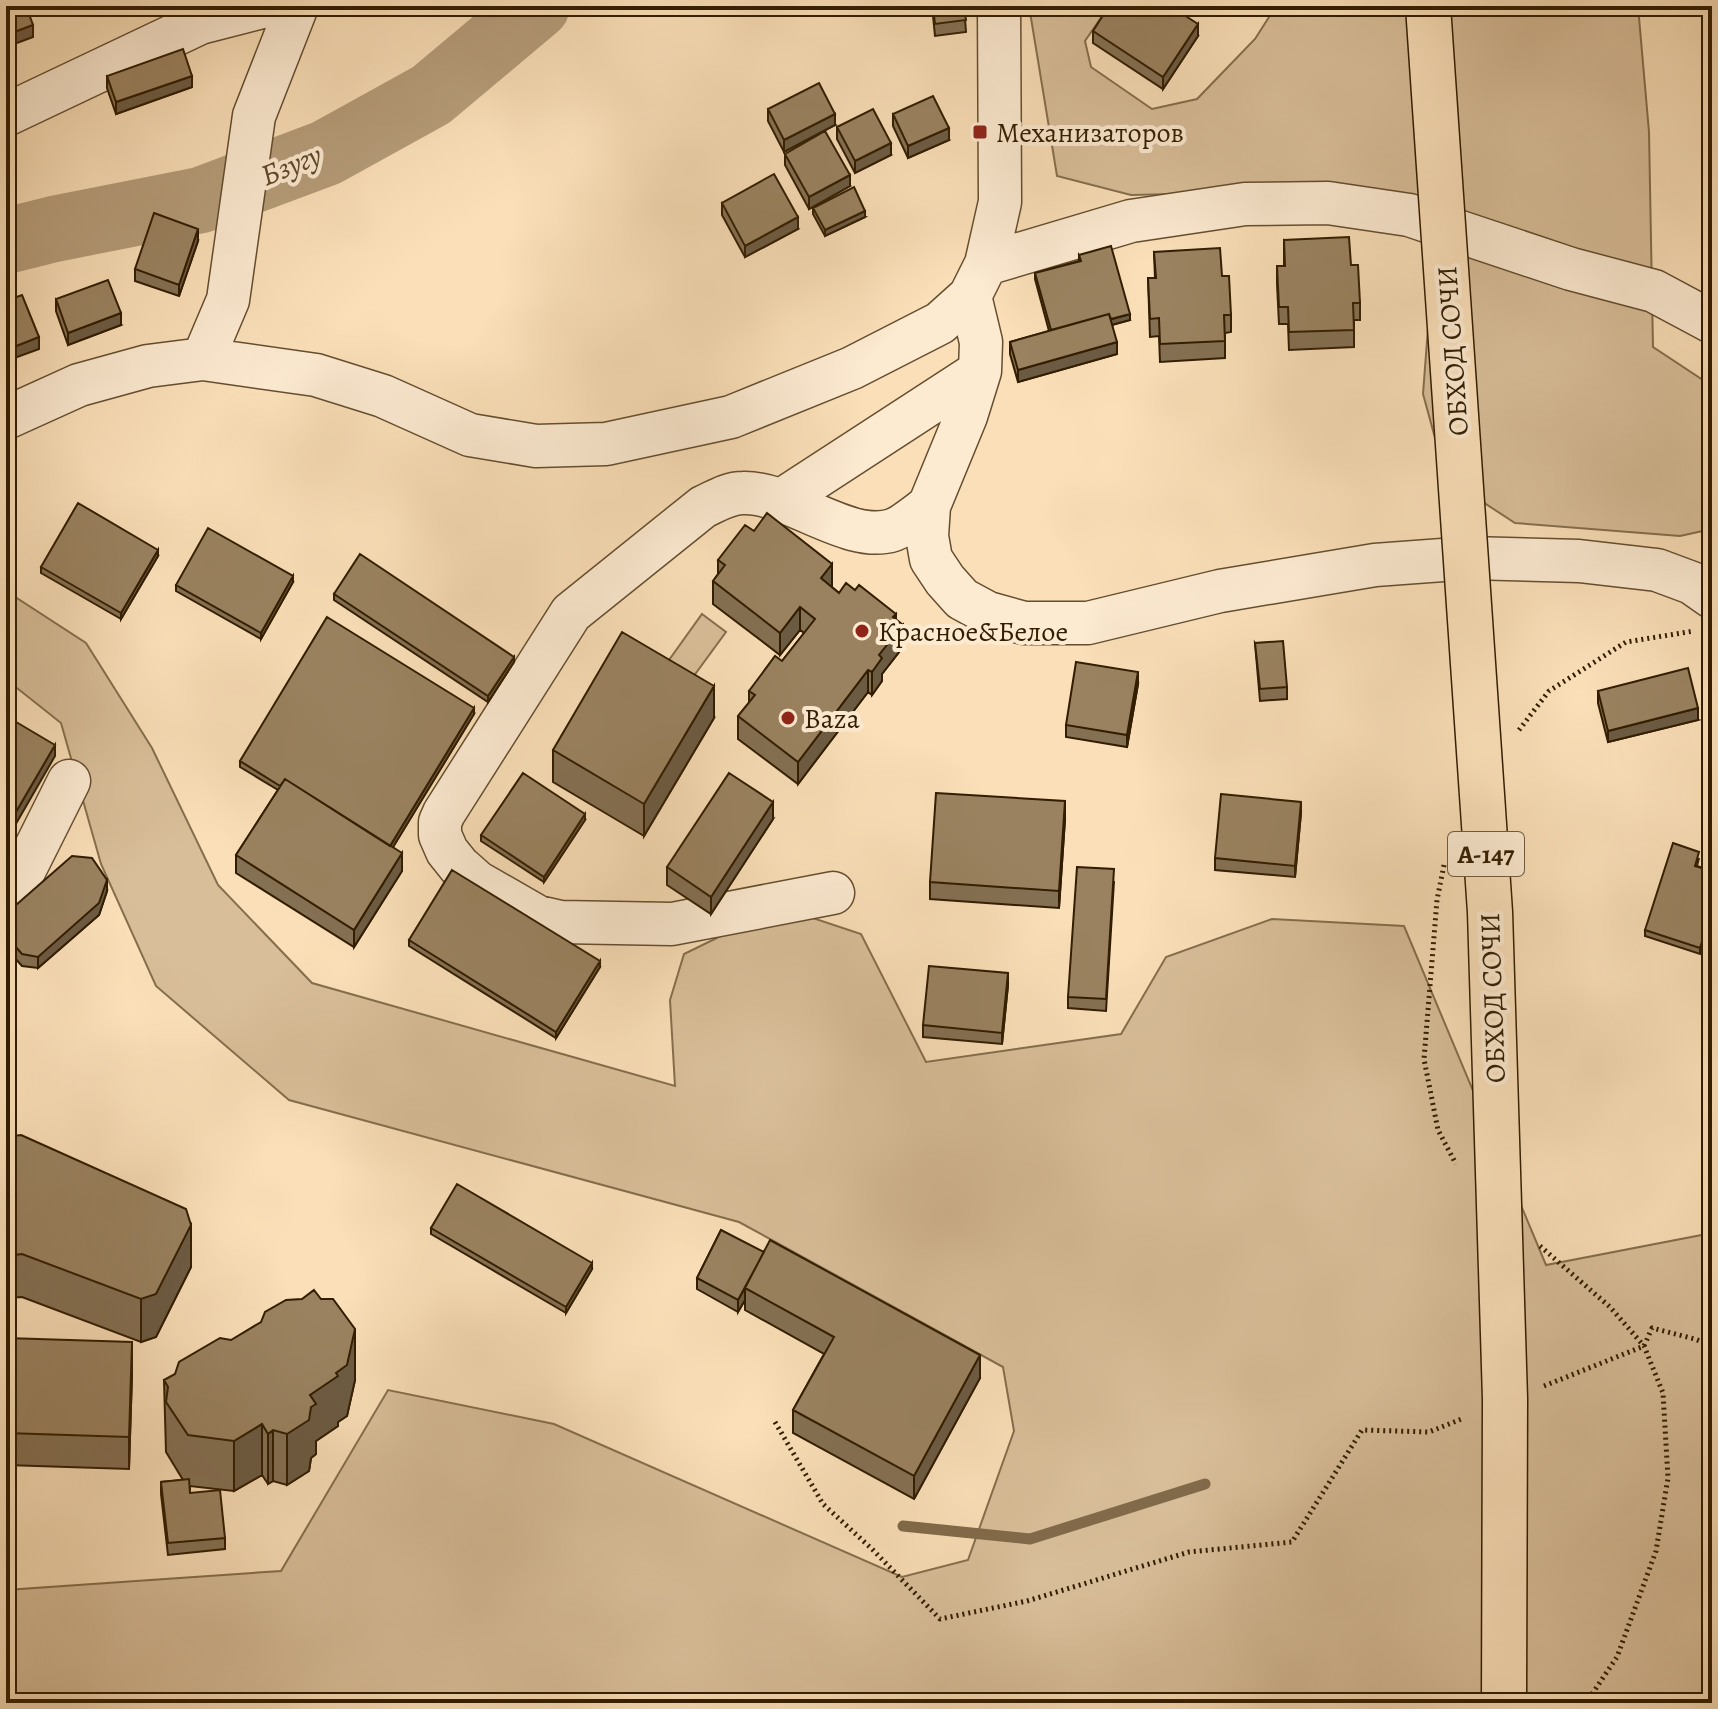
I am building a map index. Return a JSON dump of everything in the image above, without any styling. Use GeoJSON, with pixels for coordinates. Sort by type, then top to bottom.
{"type":"FeatureCollection","features":[{"type":"Feature","properties":{"kind":"highway","name":"ОБХОД СОЧИ"},"geometry":{"type":"LineString","coordinates":[[1428,6],[1490,912],[1505,1399],[1504,1703]]}},
{"type":"Feature","properties":{"kind":"street"},"geometry":{"type":"LineString","coordinates":[[6,115],[200,23],[266,6]]}},
{"type":"Feature","properties":{"kind":"street"},"geometry":{"type":"LineString","coordinates":[[203,359],[228,300],[254,116],[297,6]]}},
{"type":"Feature","properties":{"kind":"street"},"geometry":{"type":"LineString","coordinates":[[999,6],[1000,202],[978,280],[980,371],[966,416],[929,506],[927,536],[931,559],[962,599],[988,613],[1024,623],[1088,623],[1220,591],[1375,565],[1470,558],[1579,561],[1657,570],[1692,583],[1710,613]]}},
{"type":"Feature","properties":{"kind":"street"},"geometry":{"type":"LineString","coordinates":[[8,414],[79,385],[148,366],[203,359],[316,375],[383,396],[470,435],[536,446],[606,444],[731,417],[852,368],[940,323],[978,280],[1131,221],[1245,204],[1328,203],[1409,215],[1571,269],[1654,291],[1712,322]]}},
{"type":"Feature","properties":{"kind":"street"},"geometry":{"type":"LineString","coordinates":[[780,501],[980,371]]}},
{"type":"Feature","properties":{"kind":"street"},"geometry":{"type":"LineString","coordinates":[[833,893],[672,924],[560,922],[538,917],[477,882],[447,851],[440,835],[440,822],[571,613],[703,507],[726,496],[744,493],[763,495],[868,532],[893,530],[929,506]]}},
{"type":"Feature","properties":{"kind":"street"},"geometry":{"type":"LineString","coordinates":[[6,888],[23,873],[69,781]]}},
{"type":"Feature","properties":{"kind":"path"},"geometry":{"type":"LineString","coordinates":[[1511,740],[1549,691],[1626,642],[1710,613]]}},
{"type":"Feature","properties":{"kind":"path"},"geometry":{"type":"LineString","coordinates":[[1446,857],[1437,900],[1424,1059],[1438,1130],[1460,1170]]}},
{"type":"Feature","properties":{"kind":"path"},"geometry":{"type":"LineString","coordinates":[[1534,1241],[1610,1307],[1644,1346],[1663,1393],[1668,1478],[1656,1551],[1617,1657],[1586,1703]]}},
{"type":"Feature","properties":{"kind":"path"},"geometry":{"type":"LineString","coordinates":[[1543,1387],[1644,1346],[1652,1328],[1712,1346]]}},
{"type":"Feature","properties":{"kind":"path"},"geometry":{"type":"LineString","coordinates":[[775,1422],[823,1504],[940,1619],[1027,1601],[1189,1552],[1292,1542],[1362,1430],[1429,1432],[1472,1415]]}},
{"type":"Feature","properties":{"kind":"shaded area"},"geometry":{"type":"Polygon","coordinates":[[[1029,6],[1109,6],[1085,41],[1091,67],[1152,109],[1197,99],[1255,39],[1276,6],[1638,6],[1649,132],[1653,347],[1712,386],[1712,529],[1680,536],[1515,523],[1446,478],[1423,394],[1430,302],[1426,237],[1262,192],[1131,195],[1057,176],[1029,6]]]}},
{"type":"Feature","properties":{"kind":"shaded area"},"geometry":{"type":"Polygon","coordinates":[[[6,591],[86,643],[152,748],[218,885],[312,983],[675,1086],[670,1000],[684,954],[780,907],[861,934],[926,1062],[1121,1034],[1166,957],[1272,919],[1404,926],[1546,1265],[1712,1233],[1712,1703],[16,1703],[6,1698],[6,1590],[281,1571],[388,1390],[554,1424],[902,1577],[968,1560],[1014,1431],[1003,1367],[739,1222],[289,1100],[156,986],[101,864],[61,723],[17,688],[6,683],[6,591]]]}},
{"type":"Feature","properties":{"kind":"shaded area"},"geometry":{"type":"Polygon","coordinates":[[[702,614],[726,632],[693,677],[669,660],[702,614]]]}},
{"type":"Feature","properties":{"kind":"building"},"geometry":{"type":"Polygon","coordinates":[[[6,6],[26,6],[33,25],[6,35],[6,6]]]}},
{"type":"Feature","properties":{"kind":"building"},"geometry":{"type":"Polygon","coordinates":[[[933,6],[964,6],[966,20],[935,24],[933,6]]]}},
{"type":"Feature","properties":{"kind":"building"},"geometry":{"type":"Polygon","coordinates":[[[1109,6],[1170,6],[1198,24],[1163,77],[1093,31],[1109,6]]]}},
{"type":"Feature","properties":{"kind":"building"},"geometry":{"type":"Polygon","coordinates":[[[183,49],[192,76],[116,102],[107,76],[183,49]]]}},
{"type":"Feature","properties":{"kind":"building"},"geometry":{"type":"Polygon","coordinates":[[[819,83],[835,114],[784,140],[768,109],[819,83]]]}},
{"type":"Feature","properties":{"kind":"building"},"geometry":{"type":"Polygon","coordinates":[[[933,96],[949,128],[908,146],[893,114],[933,96]]]}},
{"type":"Feature","properties":{"kind":"building"},"geometry":{"type":"Polygon","coordinates":[[[873,109],[891,143],[855,161],[837,127],[873,109]]]}},
{"type":"Feature","properties":{"kind":"building"},"geometry":{"type":"Polygon","coordinates":[[[825,131],[850,175],[809,197],[785,154],[825,131]]]}},
{"type":"Feature","properties":{"kind":"building"},"geometry":{"type":"Polygon","coordinates":[[[774,174],[798,217],[745,246],[722,203],[774,174]]]}},
{"type":"Feature","properties":{"kind":"building"},"geometry":{"type":"Polygon","coordinates":[[[854,187],[865,211],[825,230],[813,208],[854,187]]]}},
{"type":"Feature","properties":{"kind":"building"},"geometry":{"type":"Polygon","coordinates":[[[154,213],[198,229],[179,285],[135,269],[154,213]]]}},
{"type":"Feature","properties":{"kind":"building"},"geometry":{"type":"Polygon","coordinates":[[[1349,237],[1351,265],[1358,265],[1360,303],[1353,303],[1354,330],[1289,332],[1288,307],[1279,307],[1277,266],[1285,266],[1284,240],[1349,237]]]}},
{"type":"Feature","properties":{"kind":"building"},"geometry":{"type":"Polygon","coordinates":[[[1111,246],[1130,314],[1111,319],[1109,314],[1051,330],[1035,273],[1081,261],[1079,255],[1111,246]]]}},
{"type":"Feature","properties":{"kind":"building"},"geometry":{"type":"Polygon","coordinates":[[[1220,248],[1222,276],[1229,276],[1231,315],[1224,315],[1225,341],[1160,344],[1159,318],[1150,319],[1148,278],[1156,278],[1154,252],[1220,248]]]}},
{"type":"Feature","properties":{"kind":"building"},"geometry":{"type":"Polygon","coordinates":[[[108,280],[121,313],[68,333],[56,299],[108,280]]]}},
{"type":"Feature","properties":{"kind":"building"},"geometry":{"type":"Polygon","coordinates":[[[22,295],[39,337],[6,350],[6,301],[22,295]]]}},
{"type":"Feature","properties":{"kind":"building"},"geometry":{"type":"Polygon","coordinates":[[[1109,314],[1117,342],[1018,370],[1010,342],[1109,314]]]}},
{"type":"Feature","properties":{"kind":"building"},"geometry":{"type":"Polygon","coordinates":[[[78,503],[158,550],[121,613],[41,567],[78,503]]]}},
{"type":"Feature","properties":{"kind":"building"},"geometry":{"type":"Polygon","coordinates":[[[767,513],[832,564],[821,578],[839,593],[846,583],[855,590],[859,585],[896,614],[893,617],[903,625],[879,655],[882,658],[872,672],[868,670],[798,762],[738,716],[755,695],[749,691],[775,656],[782,661],[815,619],[800,607],[780,633],[713,581],[725,565],[718,560],[745,525],[754,531],[767,513]]]}},
{"type":"Feature","properties":{"kind":"building"},"geometry":{"type":"Polygon","coordinates":[[[208,528],[293,576],[261,633],[176,585],[208,528]]]}},
{"type":"Feature","properties":{"kind":"building"},"geometry":{"type":"Polygon","coordinates":[[[360,554],[514,657],[488,696],[334,594],[360,554]]]}},
{"type":"Feature","properties":{"kind":"building"},"geometry":{"type":"Polygon","coordinates":[[[327,617],[474,708],[390,846],[285,779],[280,786],[240,761],[327,617]]]}},
{"type":"Feature","properties":{"kind":"building"},"geometry":{"type":"Polygon","coordinates":[[[622,632],[714,686],[644,804],[553,750],[622,632]]]}},
{"type":"Feature","properties":{"kind":"building"},"geometry":{"type":"Polygon","coordinates":[[[1283,641],[1287,687],[1260,689],[1255,643],[1283,641]]]}},
{"type":"Feature","properties":{"kind":"building"},"geometry":{"type":"Polygon","coordinates":[[[1076,662],[1138,672],[1127,735],[1066,725],[1076,662]]]}},
{"type":"Feature","properties":{"kind":"building"},"geometry":{"type":"Polygon","coordinates":[[[1688,668],[1698,708],[1608,731],[1598,691],[1688,668]]]}},
{"type":"Feature","properties":{"kind":"building"},"geometry":{"type":"Polygon","coordinates":[[[6,716],[55,745],[6,829],[6,716]]]}},
{"type":"Feature","properties":{"kind":"building"},"geometry":{"type":"Polygon","coordinates":[[[523,773],[585,814],[544,877],[481,835],[523,773]]]}},
{"type":"Feature","properties":{"kind":"building"},"geometry":{"type":"Polygon","coordinates":[[[729,773],[773,802],[711,897],[667,867],[729,773]]]}},
{"type":"Feature","properties":{"kind":"building"},"geometry":{"type":"Polygon","coordinates":[[[285,779],[402,853],[354,930],[236,855],[285,779]]]}},
{"type":"Feature","properties":{"kind":"building"},"geometry":{"type":"Polygon","coordinates":[[[936,793],[1065,801],[1059,891],[930,882],[936,793]]]}},
{"type":"Feature","properties":{"kind":"building"},"geometry":{"type":"Polygon","coordinates":[[[1221,794],[1301,802],[1295,866],[1215,858],[1221,794]]]}},
{"type":"Feature","properties":{"kind":"building"},"geometry":{"type":"Polygon","coordinates":[[[1673,843],[1699,852],[1695,866],[1712,871],[1712,910],[1700,948],[1645,930],[1673,843]]]}},
{"type":"Feature","properties":{"kind":"building"},"geometry":{"type":"Polygon","coordinates":[[[72,856],[92,858],[107,880],[99,903],[38,957],[22,954],[6,936],[8,912],[72,856]]]}},
{"type":"Feature","properties":{"kind":"building"},"geometry":{"type":"Polygon","coordinates":[[[1077,867],[1114,869],[1106,999],[1068,997],[1077,867]]]}},
{"type":"Feature","properties":{"kind":"building"},"geometry":{"type":"Polygon","coordinates":[[[452,870],[600,961],[556,1032],[409,940],[452,870]]]}},
{"type":"Feature","properties":{"kind":"building"},"geometry":{"type":"Polygon","coordinates":[[[929,966],[1008,973],[1002,1033],[923,1025],[929,966]]]}},
{"type":"Feature","properties":{"kind":"building"},"geometry":{"type":"Polygon","coordinates":[[[21,1135],[186,1209],[191,1225],[156,1294],[141,1299],[22,1254],[6,1256],[6,1137],[21,1135]]]}},
{"type":"Feature","properties":{"kind":"building"},"geometry":{"type":"Polygon","coordinates":[[[457,1184],[592,1263],[566,1307],[431,1228],[457,1184]]]}},
{"type":"Feature","properties":{"kind":"building"},"geometry":{"type":"Polygon","coordinates":[[[721,1230],[764,1252],[738,1300],[697,1278],[721,1230]]]}},
{"type":"Feature","properties":{"kind":"building"},"geometry":{"type":"Polygon","coordinates":[[[770,1240],[980,1355],[914,1476],[793,1410],[834,1337],[745,1288],[770,1240]]]}},
{"type":"Feature","properties":{"kind":"building"},"geometry":{"type":"Polygon","coordinates":[[[314,1290],[321,1299],[333,1299],[355,1329],[347,1365],[336,1373],[338,1376],[310,1395],[316,1404],[311,1407],[309,1420],[287,1434],[273,1430],[268,1434],[262,1424],[234,1441],[188,1435],[166,1402],[168,1387],[164,1380],[175,1374],[179,1362],[220,1338],[231,1340],[261,1322],[265,1312],[286,1300],[302,1299],[314,1290]]]}},
{"type":"Feature","properties":{"kind":"building"},"geometry":{"type":"Polygon","coordinates":[[[6,1338],[132,1342],[129,1437],[6,1433],[6,1338]]]}},
{"type":"Feature","properties":{"kind":"building"},"geometry":{"type":"Polygon","coordinates":[[[189,1479],[190,1493],[220,1490],[225,1538],[168,1543],[161,1482],[189,1479]]]}},
{"type":"Feature","properties":{"kind":"waterway","name":"Бзугу"},"geometry":{"type":"LineString","coordinates":[[6,241],[201,200],[326,153],[431,95],[537,6]]}},
{"type":"Feature","properties":{"kind":"waterway"},"geometry":{"type":"LineString","coordinates":[[903,1526],[1030,1539],[1205,1484]]}},
{"type":"Feature","properties":{"kind":"place","name":"Механизаторов"},"geometry":{"type":"Point","coordinates":[980,132]}},
{"type":"Feature","properties":{"kind":"place","name":"Красное&Белое"},"geometry":{"type":"Point","coordinates":[862,631]}},
{"type":"Feature","properties":{"kind":"place","name":"Baza"},"geometry":{"type":"Point","coordinates":[788,718]}}]}
